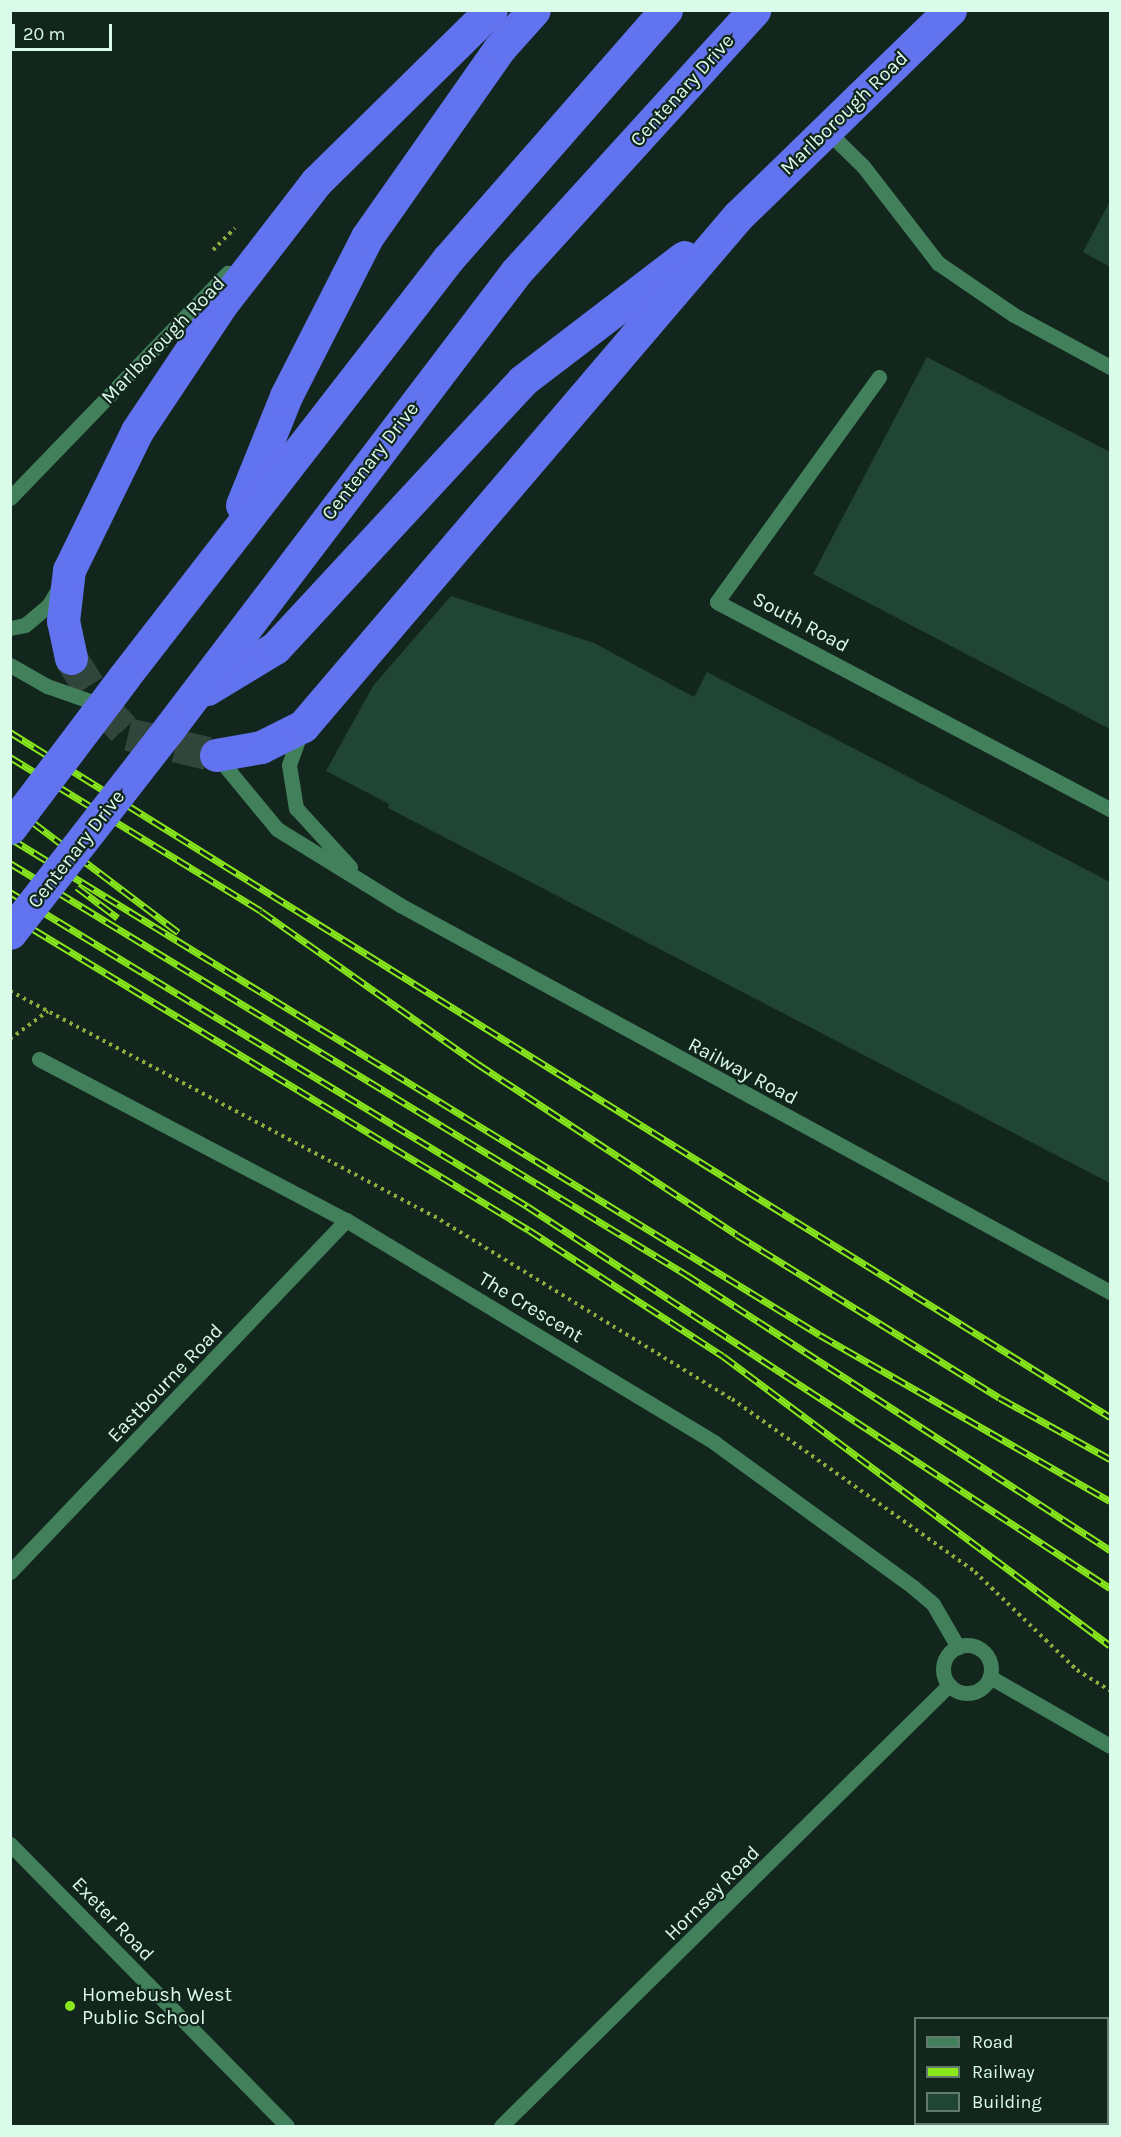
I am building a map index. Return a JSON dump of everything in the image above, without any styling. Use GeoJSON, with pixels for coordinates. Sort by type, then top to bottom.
{"type":"FeatureCollection","features":[{"type":"Feature","properties":{"kind":"highway"},"geometry":{"type":"LineString","coordinates":[[71,658],[63,621],[69,570],[137,431],[221,305],[316,182],[491,10]]}},
{"type":"Feature","properties":{"kind":"highway"},"geometry":{"type":"LineString","coordinates":[[226,543],[286,396],[367,237],[499,49],[534,10]]}},
{"type":"Feature","properties":{"kind":"highway"},"geometry":{"type":"LineString","coordinates":[[10,828],[226,543],[447,259],[666,10]]}},
{"type":"Feature","properties":{"kind":"highway","name":"Centenary Drive"},"geometry":{"type":"LineString","coordinates":[[10,933],[194,697],[295,557],[516,272],[754,10]]}},
{"type":"Feature","properties":{"kind":"highway","name":"Marlborough Road"},"geometry":{"type":"LineString","coordinates":[[738,216],[950,10]]}},
{"type":"Feature","properties":{"kind":"highway"},"geometry":{"type":"LineString","coordinates":[[194,697],[275,648],[522,381],[738,216]]}},
{"type":"Feature","properties":{"kind":"highway"},"geometry":{"type":"LineString","coordinates":[[216,755],[261,747],[303,726],[738,216]]}},
{"type":"Feature","properties":{"kind":"street"},"geometry":{"type":"LineString","coordinates":[[826,130],[863,166],[938,263],[1014,315],[1110,367]]}},
{"type":"Feature","properties":{"kind":"street","name":"Marlborough Road"},"geometry":{"type":"LineString","coordinates":[[10,498],[316,182]]}},
{"type":"Feature","properties":{"kind":"street","name":"South Road"},"geometry":{"type":"LineString","coordinates":[[879,377],[717,602],[1110,809]]}},
{"type":"Feature","properties":{"kind":"street"},"geometry":{"type":"LineString","coordinates":[[10,628],[25,625],[48,606],[69,570]]}},
{"type":"Feature","properties":{"kind":"street"},"geometry":{"type":"LineString","coordinates":[[10,665],[47,686],[101,705]]}},
{"type":"Feature","properties":{"kind":"street","name":"Railway Road"},"geometry":{"type":"LineString","coordinates":[[303,726],[289,765],[296,808],[360,879]]}},
{"type":"Feature","properties":{"kind":"street","name":"Railway Road"},"geometry":{"type":"LineString","coordinates":[[216,755],[277,829],[360,879],[589,1011],[1110,1292]]}},
{"type":"Feature","properties":{"kind":"street","name":"The Crescent"},"geometry":{"type":"LineString","coordinates":[[39,1059],[346,1220],[705,1436],[799,1501],[933,1604],[958,1647]]}},
{"type":"Feature","properties":{"kind":"street","name":"Eastbourne Road"},"geometry":{"type":"LineString","coordinates":[[10,1572],[346,1220]]}},
{"type":"Feature","properties":{"kind":"street"},"geometry":{"type":"LineString","coordinates":[[958,1647],[981,1649],[990,1662],[990,1677],[982,1689],[968,1694],[949,1685],[943,1667],[948,1655],[958,1647]]}},
{"type":"Feature","properties":{"kind":"street"},"geometry":{"type":"LineString","coordinates":[[990,1677],[1110,1746]]}},
{"type":"Feature","properties":{"kind":"street","name":"Hornsey Road"},"geometry":{"type":"LineString","coordinates":[[501,2127],[949,1685]]}},
{"type":"Feature","properties":{"kind":"street","name":"Exeter Road"},"geometry":{"type":"LineString","coordinates":[[10,1844],[287,2127]]}},
{"type":"Feature","properties":{"kind":"path"},"geometry":{"type":"LineString","coordinates":[[206,257],[239,223]]}},
{"type":"Feature","properties":{"kind":"path"},"geometry":{"type":"LineString","coordinates":[[10,991],[434,1216],[732,1399],[975,1572],[1077,1670],[1110,1691]]}},
{"type":"Feature","properties":{"kind":"path"},"geometry":{"type":"LineString","coordinates":[[10,1039],[48,1011]]}},
{"type":"Feature","properties":{"kind":"building"},"geometry":{"type":"Polygon","coordinates":[[[1110,201],[1110,267],[1083,252],[1110,201]]]}},
{"type":"Feature","properties":{"kind":"building"},"geometry":{"type":"Polygon","coordinates":[[[927,357],[1110,452],[1110,729],[813,574],[927,357]]]}},
{"type":"Feature","properties":{"kind":"building"},"geometry":{"type":"Polygon","coordinates":[[[451,596],[594,643],[694,697],[707,672],[1110,882],[1110,1183],[388,808],[389,804],[326,771],[373,686],[451,596]]]}},
{"type":"Feature","properties":{"kind":"tunnel"},"geometry":{"type":"LineString","coordinates":[[71,658],[101,705],[128,734],[216,755]]}},
{"type":"Feature","properties":{"kind":"railway"},"geometry":{"type":"LineString","coordinates":[[10,732],[1110,1417]]}},
{"type":"Feature","properties":{"kind":"railway"},"geometry":{"type":"LineString","coordinates":[[10,757],[261,911],[478,1064],[737,1235],[1000,1398],[1110,1459]]}},
{"type":"Feature","properties":{"kind":"railway"},"geometry":{"type":"LineString","coordinates":[[10,805],[178,932]]}},
{"type":"Feature","properties":{"kind":"railway"},"geometry":{"type":"LineString","coordinates":[[10,838],[820,1335],[1110,1501]]}},
{"type":"Feature","properties":{"kind":"railway"},"geometry":{"type":"LineString","coordinates":[[10,863],[687,1275],[1110,1550]]}},
{"type":"Feature","properties":{"kind":"railway"},"geometry":{"type":"LineString","coordinates":[[77,887],[118,918]]}},
{"type":"Feature","properties":{"kind":"railway"},"geometry":{"type":"LineString","coordinates":[[10,892],[527,1206],[1110,1588]]}},
{"type":"Feature","properties":{"kind":"railway"},"geometry":{"type":"LineString","coordinates":[[10,915],[529,1230],[723,1356],[1110,1645]]}},
{"type":"Feature","properties":{"kind":"place","name":"Homebush West Public School"},"geometry":{"type":"Point","coordinates":[70,2006]}}]}
